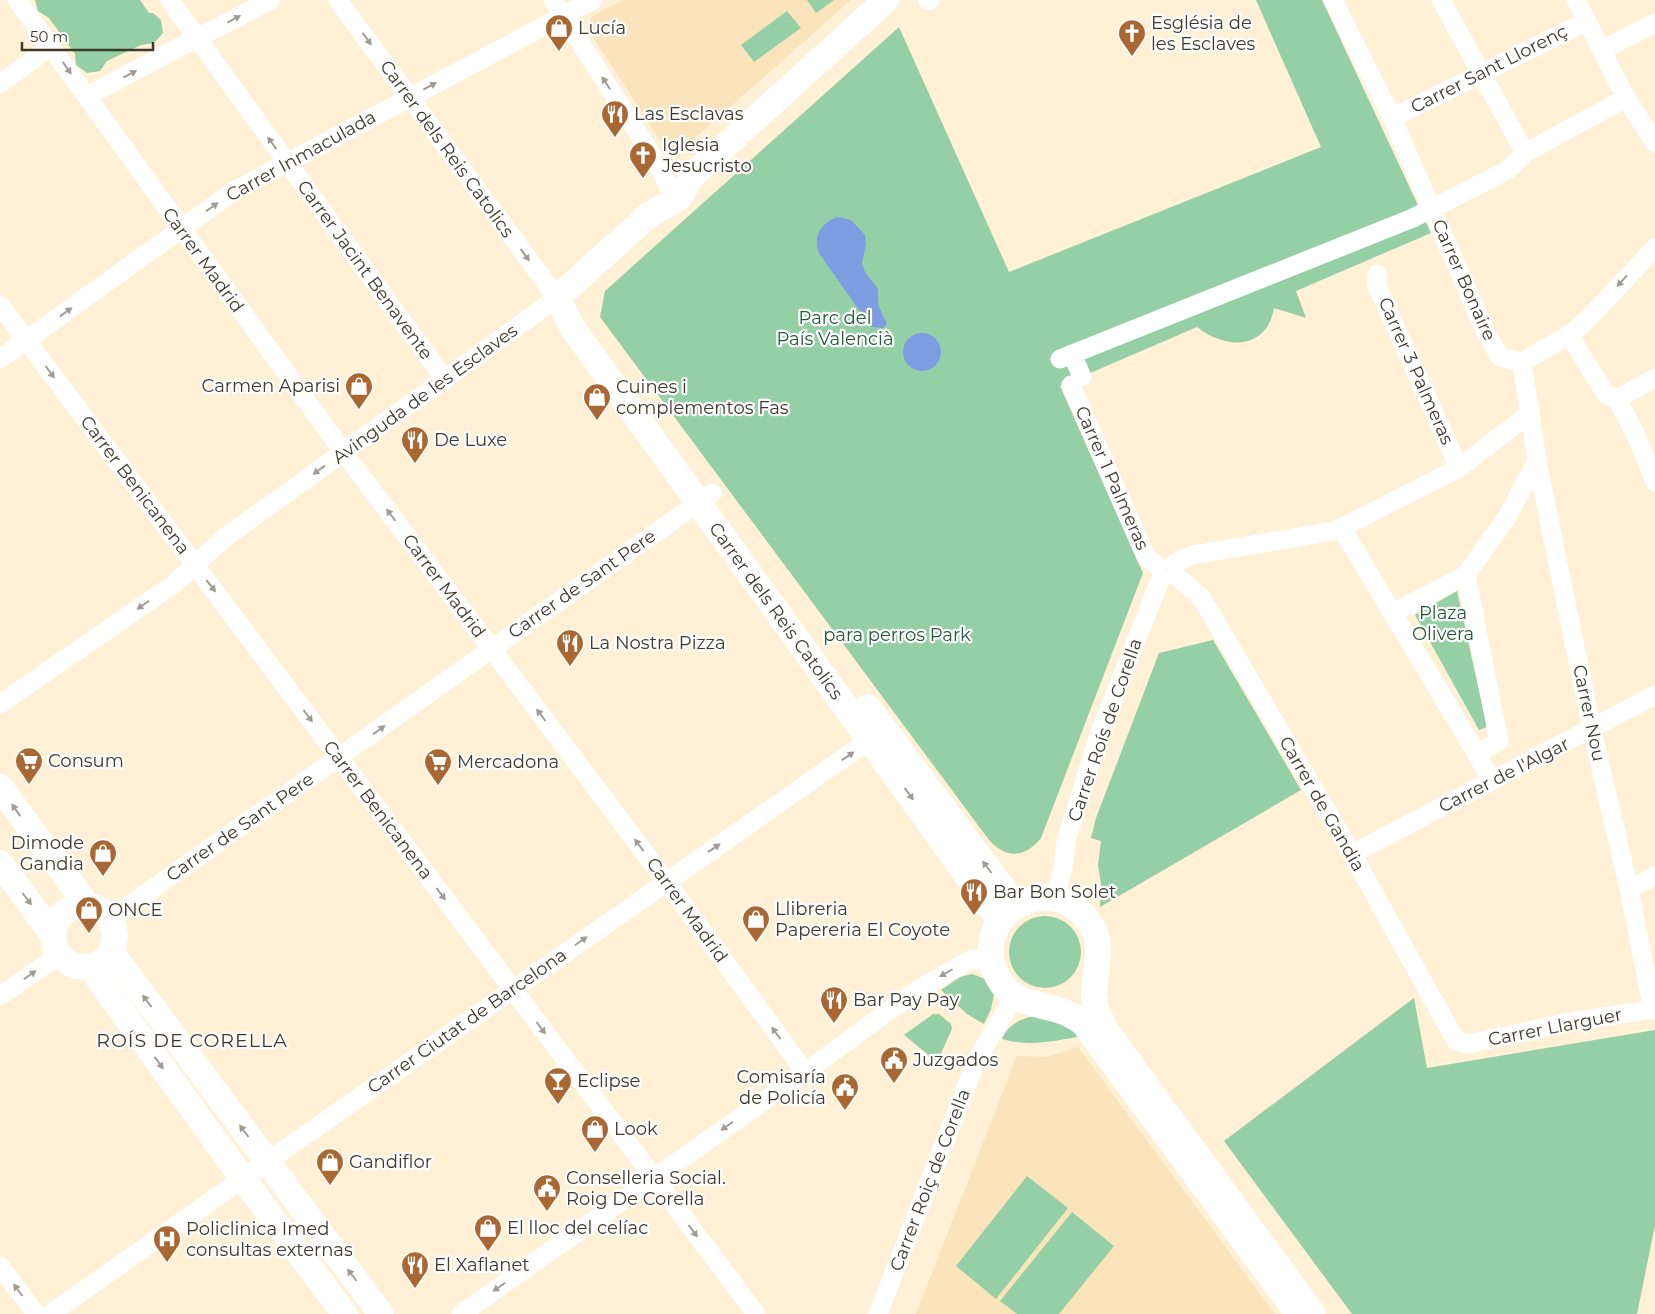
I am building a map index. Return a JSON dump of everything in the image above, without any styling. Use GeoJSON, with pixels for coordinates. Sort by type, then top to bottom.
{"type":"FeatureCollection","features":[{"type":"Feature","properties":{"kind":"street","name":"Carrer Madrid"},"geometry":{"type":"LineString","coordinates":[[17,0],[52,46],[181,230],[344,452],[666,881],[805,1072]]}},
{"type":"Feature","properties":{"kind":"street","name":"Carrer Jacint Benavente"},"geometry":{"type":"LineString","coordinates":[[170,0],[286,163],[445,380]]}},
{"type":"Feature","properties":{"kind":"street"},"geometry":{"type":"LineString","coordinates":[[87,96],[271,0]]}},
{"type":"Feature","properties":{"kind":"street","name":"Carrer dels Reis Catolics"},"geometry":{"type":"LineString","coordinates":[[338,0],[557,298],[580,322],[626,379],[705,498]]}},
{"type":"Feature","properties":{"kind":"street"},"geometry":{"type":"LineString","coordinates":[[553,0],[654,158],[669,196]]}},
{"type":"Feature","properties":{"kind":"street","name":"Carrer Inmaculada"},"geometry":{"type":"LineString","coordinates":[[0,360],[234,191],[593,0]]}},
{"type":"Feature","properties":{"kind":"street","name":"Avinguda de les Esclaves"},"geometry":{"type":"LineString","coordinates":[[0,704],[174,584],[223,539],[557,298],[886,0]]}},
{"type":"Feature","properties":{"kind":"street","name":"Carrer Bonaire"},"geometry":{"type":"LineString","coordinates":[[1333,0],[1392,118],[1433,208],[1440,231],[1486,334],[1500,357],[1522,362]]}},
{"type":"Feature","properties":{"kind":"street"},"geometry":{"type":"LineString","coordinates":[[1441,0],[1525,152]]}},
{"type":"Feature","properties":{"kind":"street"},"geometry":{"type":"LineString","coordinates":[[1576,0],[1626,98],[1655,143]]}},
{"type":"Feature","properties":{"kind":"street","name":"Carrer Sant Llorenç"},"geometry":{"type":"LineString","coordinates":[[1392,118],[1587,21]]}},
{"type":"Feature","properties":{"kind":"street"},"geometry":{"type":"LineString","coordinates":[[1602,50],[1655,23]]}},
{"type":"Feature","properties":{"kind":"street"},"geometry":{"type":"LineString","coordinates":[[0,84],[52,46]]}},
{"type":"Feature","properties":{"kind":"street"},"geometry":{"type":"LineString","coordinates":[[1433,208],[1508,170],[1525,152],[1626,98]]}},
{"type":"Feature","properties":{"kind":"street","name":"Carrer 1 Palmeras"},"geometry":{"type":"LineString","coordinates":[[1165,575],[1146,557],[1066,357],[1433,208]]}},
{"type":"Feature","properties":{"kind":"street"},"geometry":{"type":"LineString","coordinates":[[1522,362],[1569,335],[1590,316],[1655,248]]}},
{"type":"Feature","properties":{"kind":"street"},"geometry":{"type":"LineString","coordinates":[[580,322],[578,298],[586,272]]}},
{"type":"Feature","properties":{"kind":"street","name":"Carrer 3 Palmeras"},"geometry":{"type":"LineString","coordinates":[[1377,274],[1377,286],[1459,468]]}},
{"type":"Feature","properties":{"kind":"street","name":"Carrer dels Reis Catolics"},"geometry":{"type":"LineString","coordinates":[[557,298],[574,330],[705,498],[1008,913]]}},
{"type":"Feature","properties":{"kind":"street","name":"Carrer Benicanena"},"geometry":{"type":"LineString","coordinates":[[0,305],[756,1314]]}},
{"type":"Feature","properties":{"kind":"street"},"geometry":{"type":"LineString","coordinates":[[1569,335],[1606,394],[1617,399],[1636,435],[1655,482]]}},
{"type":"Feature","properties":{"kind":"street","name":"Carrer Nou"},"geometry":{"type":"LineString","coordinates":[[1522,362],[1537,462],[1592,730],[1630,889],[1654,1010]]}},
{"type":"Feature","properties":{"kind":"street"},"geometry":{"type":"LineString","coordinates":[[1617,399],[1655,378]]}},
{"type":"Feature","properties":{"kind":"street"},"geometry":{"type":"LineString","coordinates":[[1165,575],[1193,555],[1335,531],[1459,468],[1529,414]]}},
{"type":"Feature","properties":{"kind":"street"},"geometry":{"type":"LineString","coordinates":[[1393,613],[1466,575],[1507,517],[1537,462]]}},
{"type":"Feature","properties":{"kind":"street","name":"Carrer de Sant Pere"},"geometry":{"type":"LineString","coordinates":[[110,919],[705,498]]}},
{"type":"Feature","properties":{"kind":"street"},"geometry":{"type":"LineString","coordinates":[[1340,528],[1393,613],[1401,630],[1477,754],[1491,781]]}},
{"type":"Feature","properties":{"kind":"street","name":"Carrer de Gandia"},"geometry":{"type":"LineString","coordinates":[[1165,575],[1201,597],[1352,854],[1456,1041]]}},
{"type":"Feature","properties":{"kind":"street","name":"Carrer Roís de Corella"},"geometry":{"type":"LineString","coordinates":[[1055,898],[1063,868],[1066,841],[1100,732],[1165,575]]}},
{"type":"Feature","properties":{"kind":"street"},"geometry":{"type":"LineString","coordinates":[[1466,575],[1499,741],[1477,754]]}},
{"type":"Feature","properties":{"kind":"street","name":"Carrer de l'Algar"},"geometry":{"type":"LineString","coordinates":[[1352,854],[1592,730],[1655,695]]}},
{"type":"Feature","properties":{"kind":"street","name":"Carrer Ciutat de Barcelona"},"geometry":{"type":"LineString","coordinates":[[50,1314],[877,735]]}},
{"type":"Feature","properties":{"kind":"street"},"geometry":{"type":"LineString","coordinates":[[0,787],[87,905]]}},
{"type":"Feature","properties":{"kind":"street"},"geometry":{"type":"LineString","coordinates":[[0,863],[56,945],[70,964],[80,967],[90,967],[99,964],[111,952],[115,938],[110,919],[103,911],[87,905],[73,907],[64,912],[57,920],[56,945],[0,996]]}},
{"type":"Feature","properties":{"kind":"street"},"geometry":{"type":"LineString","coordinates":[[1630,889],[1655,876]]}},
{"type":"Feature","properties":{"kind":"street"},"geometry":{"type":"LineString","coordinates":[[1298,1314],[1085,1025],[1077,1017],[1066,1011],[1030,1003],[1015,996],[1004,986],[996,973],[991,958],[994,932],[1008,913],[1030,899],[1055,898],[1076,908],[1092,926],[1098,940],[1099,956],[1095,972],[1095,1003],[1098,1016],[1107,1032],[1313,1314]]}},
{"type":"Feature","properties":{"kind":"street"},"geometry":{"type":"LineString","coordinates":[[111,952],[381,1314]]}},
{"type":"Feature","properties":{"kind":"street"},"geometry":{"type":"LineString","coordinates":[[461,1314],[805,1072],[918,988],[970,960],[991,958]]}},
{"type":"Feature","properties":{"kind":"street"},"geometry":{"type":"LineString","coordinates":[[90,967],[243,1179],[346,1314]]}},
{"type":"Feature","properties":{"kind":"street"},"geometry":{"type":"LineString","coordinates":[[1045,1005],[1061,1003],[1075,996],[1087,985],[1095,972]]}},
{"type":"Feature","properties":{"kind":"street","name":"Carrer Roiç de Corella"},"geometry":{"type":"LineString","coordinates":[[878,1314],[977,1059],[1015,996]]}},
{"type":"Feature","properties":{"kind":"street","name":"Carrer Llarguer"},"geometry":{"type":"LineString","coordinates":[[1456,1041],[1467,1044],[1571,1022],[1654,1010]]}},
{"type":"Feature","properties":{"kind":"street"},"geometry":{"type":"LineString","coordinates":[[0,1266],[36,1314]]}},
{"type":"Feature","properties":{"kind":"shaded area"},"geometry":{"type":"Polygon","coordinates":[[[623,0],[851,0],[679,152],[667,151],[587,28],[592,16],[623,0]]]}},
{"type":"Feature","properties":{"kind":"shaded area"},"geometry":{"type":"Polygon","coordinates":[[[1078,1047],[1275,1314],[916,1314],[1017,1056],[1047,1057],[1078,1047]]]}},
{"type":"Feature","properties":{"kind":"green space"},"geometry":{"type":"Polygon","coordinates":[[[35,0],[140,0],[149,13],[153,13],[161,20],[163,33],[154,43],[141,45],[107,61],[100,71],[87,73],[76,65],[75,54],[49,18],[38,11],[35,0]]]}},
{"type":"Feature","properties":{"kind":"green space"},"geometry":{"type":"Polygon","coordinates":[[[807,0],[834,0],[816,13],[807,0]]]}},
{"type":"Feature","properties":{"kind":"green space","name":"Parc del País Valencià"},"geometry":{"type":"Polygon","coordinates":[[[1256,0],[1322,0],[1431,233],[1296,291],[1306,318],[1274,308],[1270,322],[1263,332],[1254,339],[1244,342],[1220,340],[1208,335],[1197,327],[1060,386],[1143,573],[1041,838],[1035,845],[1022,852],[1015,854],[1002,851],[989,840],[600,317],[605,291],[899,27],[1009,272],[1321,147],[1256,0]]]}},
{"type":"Feature","properties":{"kind":"green space"},"geometry":{"type":"Polygon","coordinates":[[[787,11],[801,28],[754,62],[741,45],[787,11]]]}},
{"type":"Feature","properties":{"kind":"green space","name":"Plaza Olivera"},"geometry":{"type":"Polygon","coordinates":[[[1457,591],[1487,727],[1479,730],[1415,615],[1457,591]]]}},
{"type":"Feature","properties":{"kind":"green space"},"geometry":{"type":"Polygon","coordinates":[[[1213,640],[1301,790],[1100,907],[1101,884],[1098,865],[1101,841],[1091,838],[1096,818],[1159,653],[1213,640]]]}},
{"type":"Feature","properties":{"kind":"green space"},"geometry":{"type":"Polygon","coordinates":[[[1038,916],[1052,916],[1071,926],[1081,945],[1081,959],[1071,978],[1052,988],[1038,988],[1019,978],[1009,959],[1009,945],[1019,926],[1038,916]]]}},
{"type":"Feature","properties":{"kind":"green space"},"geometry":{"type":"Polygon","coordinates":[[[972,974],[985,979],[994,994],[991,1009],[984,1024],[967,1014],[941,990],[960,977],[972,974]]]}},
{"type":"Feature","properties":{"kind":"green space"},"geometry":{"type":"Polygon","coordinates":[[[1414,998],[1427,1068],[1655,1030],[1655,1225],[1637,1314],[1352,1314],[1224,1141],[1414,998]]]}},
{"type":"Feature","properties":{"kind":"green space"},"geometry":{"type":"Polygon","coordinates":[[[933,1014],[939,1014],[951,1024],[952,1029],[937,1062],[904,1035],[933,1014]]]}},
{"type":"Feature","properties":{"kind":"green space"},"geometry":{"type":"Polygon","coordinates":[[[1044,1015],[1082,1036],[1032,1043],[1002,1039],[1009,1028],[1019,1021],[1044,1015]]]}},
{"type":"Feature","properties":{"kind":"green space"},"geometry":{"type":"Polygon","coordinates":[[[1027,1176],[1068,1208],[996,1299],[956,1266],[1027,1176]]]}},
{"type":"Feature","properties":{"kind":"green space"},"geometry":{"type":"Polygon","coordinates":[[[1072,1212],[1114,1246],[1059,1314],[1017,1314],[1000,1301],[1072,1212]]]}},
{"type":"Feature","properties":{"kind":"water"},"geometry":{"type":"Polygon","coordinates":[[[838,217],[851,220],[865,235],[866,244],[862,263],[865,272],[878,289],[878,305],[887,324],[883,328],[871,327],[819,253],[817,241],[820,230],[827,222],[838,217]]]}},
{"type":"Feature","properties":{"kind":"water"},"geometry":{"type":"Polygon","coordinates":[[[922,333],[936,338],[941,352],[936,366],[922,371],[908,366],[903,352],[908,338],[922,333]]]}},
{"type":"Feature","properties":{"kind":"place","name":"Lucía"},"geometry":{"type":"Point","coordinates":[559,52]}},
{"type":"Feature","properties":{"kind":"place","name":"Església de les Esclaves"},"geometry":{"type":"Point","coordinates":[1132,57]}},
{"type":"Feature","properties":{"kind":"place","name":"Las Esclavas"},"geometry":{"type":"Point","coordinates":[615,138]}},
{"type":"Feature","properties":{"kind":"place","name":"Iglesia Jesucristo"},"geometry":{"type":"Point","coordinates":[643,179]}},
{"type":"Feature","properties":{"kind":"place","name":"Carmen Aparisi"},"geometry":{"type":"Point","coordinates":[359,410]}},
{"type":"Feature","properties":{"kind":"place","name":"Cuines i complementos Fas"},"geometry":{"type":"Point","coordinates":[597,421]}},
{"type":"Feature","properties":{"kind":"place","name":"De Luxe"},"geometry":{"type":"Point","coordinates":[415,464]}},
{"type":"Feature","properties":{"kind":"place","name":"La Nostra Pizza"},"geometry":{"type":"Point","coordinates":[570,667]}},
{"type":"Feature","properties":{"kind":"place","name":"Consum"},"geometry":{"type":"Point","coordinates":[29,785]}},
{"type":"Feature","properties":{"kind":"place","name":"Mercadona"},"geometry":{"type":"Point","coordinates":[438,786]}},
{"type":"Feature","properties":{"kind":"place","name":"Dimode Gandia"},"geometry":{"type":"Point","coordinates":[103,877]}},
{"type":"Feature","properties":{"kind":"place","name":"Bar Bon Solet"},"geometry":{"type":"Point","coordinates":[974,916]}},
{"type":"Feature","properties":{"kind":"place","name":"ONCE"},"geometry":{"type":"Point","coordinates":[89,934]}},
{"type":"Feature","properties":{"kind":"place","name":"Llibreria Papereria El Coyote"},"geometry":{"type":"Point","coordinates":[756,943]}},
{"type":"Feature","properties":{"kind":"place","name":"Bar Pay Pay"},"geometry":{"type":"Point","coordinates":[834,1024]}},
{"type":"Feature","properties":{"kind":"place","name":"Juzgados"},"geometry":{"type":"Point","coordinates":[894,1084]}},
{"type":"Feature","properties":{"kind":"place","name":"Eclipse"},"geometry":{"type":"Point","coordinates":[558,1105]}},
{"type":"Feature","properties":{"kind":"place","name":"Comisaría de Policía"},"geometry":{"type":"Point","coordinates":[845,1111]}},
{"type":"Feature","properties":{"kind":"place","name":"Look"},"geometry":{"type":"Point","coordinates":[595,1153]}},
{"type":"Feature","properties":{"kind":"place","name":"Gandiflor"},"geometry":{"type":"Point","coordinates":[330,1186]}},
{"type":"Feature","properties":{"kind":"place","name":"Conselleria Social. Roig De Corella"},"geometry":{"type":"Point","coordinates":[547,1212]}},
{"type":"Feature","properties":{"kind":"place","name":"El lloc del celíac"},"geometry":{"type":"Point","coordinates":[488,1252]}},
{"type":"Feature","properties":{"kind":"place","name":"Policlinica Imed consultas externas"},"geometry":{"type":"Point","coordinates":[167,1263]}},
{"type":"Feature","properties":{"kind":"place","name":"El Xaflanet"},"geometry":{"type":"Point","coordinates":[415,1289]}},
{"type":"Feature","properties":{"kind":"district","name":"ROÍS DE CORELLA"},"geometry":{"type":"Point","coordinates":[192,1040]}},
{"type":"Feature","properties":{"kind":"park label","name":"para perros Park"},"geometry":{"type":"Point","coordinates":[897,635]}}]}
